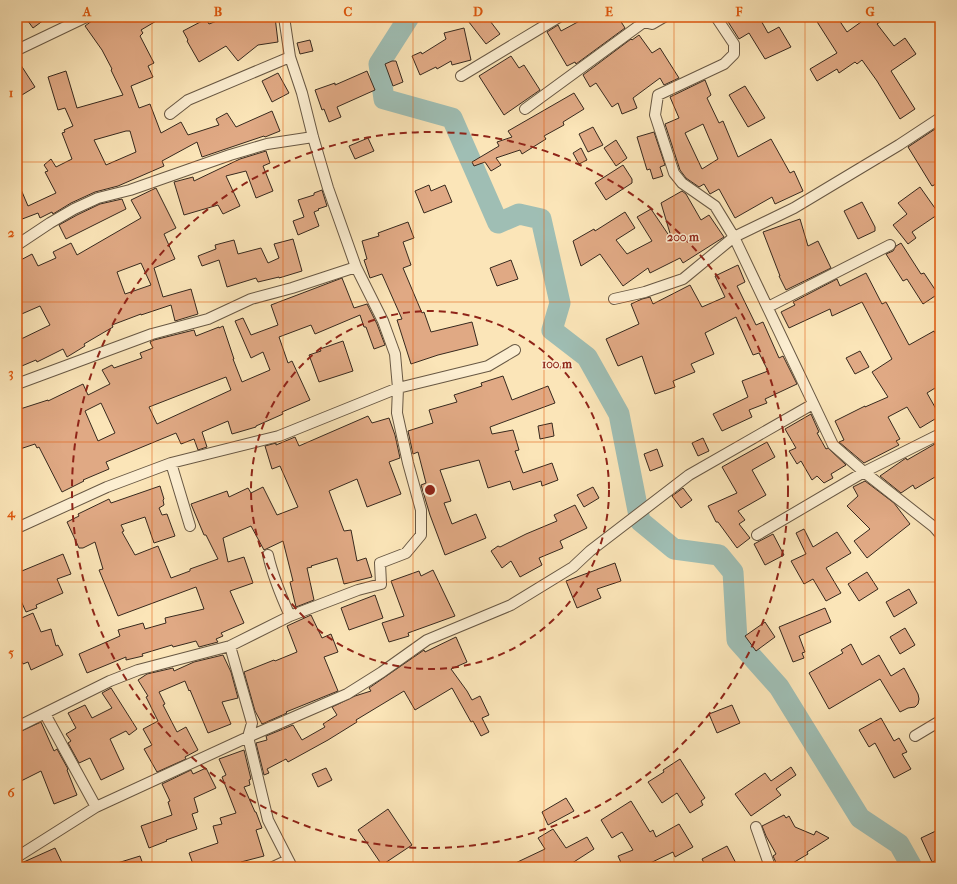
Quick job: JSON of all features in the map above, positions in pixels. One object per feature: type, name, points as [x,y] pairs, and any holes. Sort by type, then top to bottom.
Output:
[{"type":"street","points":[[17,50],[86,17]]},
{"type":"street","points":[[17,727],[110,681],[138,670],[230,646],[290,616],[358,590],[381,584],[380,563],[406,553],[421,535],[421,510],[408,463],[397,413],[398,388],[396,354],[383,322],[356,267],[328,188],[302,93],[290,57],[284,17]]},
{"type":"street","points":[[461,76],[559,17]]},
{"type":"street","points":[[525,109],[641,20],[652,24],[664,17]]},
{"type":"street","points":[[716,17],[734,44],[734,54],[724,64],[658,95],[655,115],[674,173],[682,183],[716,206],[734,237],[833,446],[934,527],[940,534]]},
{"type":"street","points":[[170,114],[188,100],[290,57]]},
{"type":"street","points":[[614,299],[645,292],[683,279],[734,237],[794,208],[899,145],[940,118]]},
{"type":"street","points":[[17,245],[74,208],[98,198],[137,188],[267,144],[313,137]]},
{"type":"street","points":[[768,307],[890,245]]},
{"type":"street","points":[[17,384],[152,334],[208,319],[250,299],[292,288],[356,267]]},
{"type":"street","points":[[17,528],[107,487],[171,463],[279,436],[398,388],[488,366],[515,350]]},
{"type":"street","points":[[17,857],[96,807],[346,694],[382,672],[426,640],[511,604],[573,567],[590,551],[689,475],[813,404]]},
{"type":"street","points":[[756,535],[864,472],[940,434]]},
{"type":"street","points":[[171,463],[190,526]]},
{"type":"street","points":[[268,556],[277,588],[290,616]]},
{"type":"street","points":[[230,646],[252,723],[248,737],[268,820],[290,864],[273,867]]},
{"type":"street","points":[[45,714],[96,807]]},
{"type":"street","points":[[915,736],[940,721]]},
{"type":"street","points":[[756,827],[770,867]]},
{"type":"building","points":[[25,17],[48,17],[33,28]]},
{"type":"building","points":[[97,17],[163,17],[141,30],[143,33],[140,36],[154,63],[148,66],[153,77],[131,86],[139,108],[150,104],[161,133],[181,122],[188,135],[219,125],[216,119],[227,113],[236,127],[272,111],[280,131],[202,157],[197,142],[162,161],[164,166],[118,186],[95,192],[71,203],[53,214],[52,212],[40,218],[38,213],[17,221],[17,180],[28,206],[56,193],[45,172],[48,171],[44,165],[51,159],[56,167],[72,159],[62,133],[65,132],[64,130],[73,126],[65,108],[58,110],[48,77],[66,71],[77,108],[123,95],[102,50],[85,26]],"holes":[[[130,131],[136,152],[106,165],[94,140]]]},
{"type":"building","points":[[227,17],[275,17],[278,42],[258,45],[238,61],[226,46],[199,62],[183,31],[206,19],[209,24]]},
{"type":"building","points":[[465,17],[487,17],[500,34],[486,44]]},
{"type":"building","points":[[587,17],[618,17],[625,28],[576,64],[575,62],[567,66],[547,32],[558,25],[561,31]]},
{"type":"building","points":[[725,17],[759,17],[768,33],[779,27],[791,47],[765,59],[749,33],[739,39]]},
{"type":"building","points":[[814,17],[837,17],[847,32],[868,17],[887,17],[877,24],[894,46],[905,38],[916,54],[891,71],[915,109],[900,119],[877,81],[862,60],[857,64],[855,62],[839,73],[837,69],[817,81],[810,69],[837,53]]},
{"type":"building","points":[[464,28],[471,60],[452,65],[451,61],[437,69],[436,67],[420,75],[412,56],[421,52],[422,54],[446,39],[444,33]]},
{"type":"building","points":[[639,35],[652,53],[660,48],[679,78],[664,85],[660,78],[633,98],[637,108],[622,114],[618,103],[612,107],[596,83],[590,87],[583,75],[631,39],[632,40]]},
{"type":"building","points":[[310,40],[313,51],[300,54],[297,43]]},
{"type":"building","points":[[511,56],[519,68],[524,65],[540,90],[504,115],[479,76]]},
{"type":"building","points":[[17,59],[35,87],[17,98]]},
{"type":"building","points":[[396,61],[403,82],[393,86],[385,64]]},
{"type":"building","points":[[367,71],[375,90],[337,107],[341,117],[329,122],[324,109],[322,110],[315,90],[335,83],[335,85]]},
{"type":"building","points":[[278,73],[289,93],[272,102],[262,81]]},
{"type":"building","points":[[705,80],[711,95],[707,98],[719,123],[723,121],[738,157],[771,139],[790,173],[794,171],[803,191],[775,204],[772,197],[735,218],[719,189],[710,194],[704,184],[699,187],[686,178],[680,170],[665,124],[679,118],[670,97]],"holes":[[[703,124],[718,159],[702,169],[685,133]]]},
{"type":"building","points":[[745,86],[765,118],[748,127],[729,95]]},
{"type":"building","points":[[574,93],[584,109],[563,122],[564,125],[544,136],[546,139],[522,154],[520,150],[496,158],[501,165],[491,171],[485,162],[474,166],[472,162],[499,146],[497,142],[512,137],[508,131]]},
{"type":"building","points":[[593,127],[603,145],[588,152],[579,134]]},
{"type":"building","points":[[935,129],[940,138],[940,182],[932,186],[908,147]]},
{"type":"building","points":[[654,132],[665,165],[660,167],[663,176],[653,179],[650,169],[647,170],[637,137]]},
{"type":"building","points":[[368,138],[374,151],[355,159],[349,146]]},
{"type":"building","points":[[616,140],[627,158],[616,166],[604,148]]},
{"type":"building","points":[[581,148],[587,160],[579,164],[573,153]]},
{"type":"building","points":[[266,151],[270,163],[263,166],[273,191],[256,198],[246,171],[226,176],[240,206],[223,214],[218,205],[184,215],[174,182],[193,177],[194,181],[240,159]]},
{"type":"building","points":[[623,165],[632,179],[632,183],[606,200],[595,183]]},
{"type":"building","points":[[429,185],[431,191],[445,185],[452,202],[424,213],[415,191]]},
{"type":"building","points":[[920,187],[937,211],[935,213],[937,215],[912,232],[916,238],[908,244],[893,225],[907,214],[898,203]]},
{"type":"building","points":[[156,188],[176,228],[164,234],[175,259],[154,268],[163,297],[191,289],[198,314],[175,321],[171,305],[112,325],[113,327],[84,344],[85,346],[67,357],[63,349],[37,362],[36,360],[17,368],[17,341],[50,325],[40,306],[17,316],[17,262],[32,254],[38,266],[56,258],[53,252],[71,243],[77,255],[141,218],[131,200]],"holes":[[[141,263],[151,285],[125,294],[117,272]]]},
{"type":"building","points":[[322,190],[327,206],[314,212],[319,226],[298,235],[293,221],[304,217],[298,200],[314,195],[314,193]]},
{"type":"building","points":[[682,191],[686,194],[701,220],[709,215],[724,237],[683,263],[680,258],[650,273],[648,268],[623,286],[600,254],[581,266],[573,241],[594,229],[595,231],[625,212],[635,228],[616,240],[627,254],[652,241],[637,217],[651,209],[672,240],[661,203]]},
{"type":"building","points":[[122,199],[126,209],[66,239],[59,225],[100,204]]},
{"type":"building","points":[[862,202],[875,227],[875,231],[858,239],[844,211]]},
{"type":"building","points":[[800,219],[808,246],[818,241],[831,268],[786,290],[779,276],[763,232]]},
{"type":"building","points":[[408,222],[414,238],[403,242],[411,265],[403,268],[422,313],[424,312],[431,332],[472,322],[478,345],[438,355],[411,364],[397,320],[402,319],[382,274],[370,278],[364,260],[367,259],[362,241],[379,236],[378,233]]},
{"type":"building","points":[[293,239],[302,271],[279,278],[258,282],[256,278],[227,287],[219,260],[202,266],[198,256],[216,249],[215,245],[234,240],[238,254],[261,248],[268,263],[279,258],[274,244]]},
{"type":"building","points":[[901,243],[921,274],[924,273],[938,294],[923,304],[907,279],[903,281],[886,254],[893,251],[896,246]]},
{"type":"building","points":[[511,260],[518,279],[497,286],[490,268]]},
{"type":"building","points":[[738,265],[745,282],[737,286],[756,325],[763,322],[779,358],[783,356],[797,384],[765,399],[767,403],[749,410],[752,417],[722,431],[713,414],[748,397],[742,381],[768,371],[759,353],[753,355],[736,317],[705,333],[714,354],[691,364],[695,372],[673,381],[675,387],[655,394],[642,356],[618,366],[606,339],[639,324],[631,304],[642,299],[650,297],[653,304],[690,285],[702,307],[725,297],[715,276]]},
{"type":"building","points":[[866,273],[882,304],[886,302],[909,345],[934,331],[940,343],[940,385],[927,393],[940,416],[920,428],[907,407],[888,417],[900,439],[896,441],[899,445],[864,463],[839,442],[844,440],[835,421],[865,406],[888,397],[872,372],[892,359],[862,302],[832,316],[830,309],[789,328],[781,312],[795,305],[793,302],[837,279],[840,286]]},
{"type":"building","points":[[342,278],[354,308],[367,304],[385,345],[374,349],[360,315],[315,334],[311,325],[279,337],[288,363],[292,361],[310,400],[282,412],[283,414],[256,427],[232,434],[228,421],[202,432],[207,447],[198,450],[194,439],[181,444],[176,433],[106,462],[109,469],[83,480],[84,481],[62,492],[39,447],[37,448],[35,444],[17,450],[17,410],[48,401],[83,384],[88,395],[110,384],[102,370],[112,365],[114,368],[142,358],[140,353],[153,348],[150,342],[154,340],[194,330],[196,336],[223,326],[242,382],[270,370],[263,352],[251,358],[235,321],[243,318],[251,335],[278,325],[271,305]],"holes":[[[226,377],[231,390],[157,424],[149,407]],[[101,403],[115,433],[98,441],[85,411]]]},
{"type":"building","points":[[343,341],[353,371],[319,382],[309,355],[321,351],[320,349]]},
{"type":"building","points":[[860,351],[869,367],[855,374],[846,358]]},
{"type":"building","points":[[503,376],[512,400],[548,386],[555,403],[490,427],[492,434],[513,430],[519,450],[515,451],[523,473],[552,463],[558,480],[542,486],[541,481],[513,490],[510,481],[488,488],[479,460],[440,470],[451,501],[444,503],[452,524],[476,514],[486,538],[445,555],[430,515],[421,485],[426,483],[418,452],[413,454],[408,431],[433,423],[429,410],[457,402],[454,395],[482,386],[481,383]]},
{"type":"building","points":[[811,414],[819,432],[817,433],[826,449],[828,448],[846,465],[831,474],[833,478],[824,483],[817,476],[812,480],[801,461],[797,464],[789,451],[796,448],[785,429]]},
{"type":"building","points":[[368,416],[372,423],[389,418],[395,435],[400,458],[389,462],[401,494],[367,507],[357,479],[329,491],[344,531],[351,530],[357,561],[366,558],[372,577],[344,584],[337,558],[311,566],[312,567],[307,568],[314,600],[296,607],[290,582],[293,581],[283,541],[264,550],[251,526],[223,538],[228,562],[244,557],[253,583],[230,591],[244,623],[221,633],[223,636],[216,639],[218,642],[199,647],[196,641],[173,647],[172,645],[142,654],[143,656],[126,660],[126,657],[87,673],[79,654],[120,636],[118,630],[143,623],[145,629],[166,623],[165,618],[204,609],[196,587],[118,616],[99,570],[103,569],[95,542],[83,548],[79,548],[67,522],[79,516],[78,514],[109,499],[111,503],[160,486],[164,499],[164,505],[159,508],[162,515],[167,514],[175,536],[154,543],[145,517],[121,525],[124,531],[122,532],[135,555],[158,546],[171,578],[190,571],[190,569],[218,559],[206,535],[204,535],[191,504],[227,491],[229,497],[248,488],[251,493],[263,487],[277,515],[298,507],[280,466],[272,469],[265,446],[276,443],[276,445],[295,437],[299,446]]},
{"type":"building","points":[[552,423],[554,436],[540,439],[538,426]]},
{"type":"building","points":[[703,438],[709,451],[698,456],[692,443]]},
{"type":"building","points":[[940,441],[940,474],[915,489],[913,485],[901,493],[880,476],[906,458],[907,460]]},
{"type":"building","points":[[767,442],[775,457],[752,470],[766,495],[738,511],[745,520],[739,524],[750,538],[737,548],[718,522],[716,522],[708,506],[737,493],[722,467]]},
{"type":"building","points":[[657,449],[663,466],[650,471],[644,454]]},
{"type":"building","points":[[865,481],[894,503],[910,524],[867,558],[854,541],[870,529],[847,506],[858,496],[853,487]]},
{"type":"building","points":[[593,487],[599,498],[584,507],[577,495]]},
{"type":"building","points":[[683,488],[692,500],[681,508],[672,496]]},
{"type":"building","points":[[575,505],[587,528],[560,541],[563,548],[539,558],[542,565],[520,577],[511,561],[502,568],[491,551],[498,546],[500,547],[557,521],[554,515]]},
{"type":"building","points":[[804,529],[813,547],[837,532],[851,553],[826,568],[841,593],[826,601],[813,579],[804,584],[791,561],[806,554],[796,533]]},
{"type":"building","points":[[773,534],[784,555],[765,565],[754,544]]},
{"type":"building","points":[[63,554],[71,574],[57,579],[63,593],[36,605],[37,608],[26,612],[17,592],[17,573]]},
{"type":"building","points":[[615,563],[621,581],[597,589],[601,598],[577,608],[566,581]]},
{"type":"building","points":[[433,570],[455,616],[408,633],[409,636],[389,642],[382,623],[404,616],[391,581],[419,571],[421,576]]},
{"type":"building","points":[[867,572],[878,589],[859,601],[848,584]]},
{"type":"building","points":[[909,589],[917,603],[894,617],[886,602]]},
{"type":"building","points":[[375,595],[383,618],[349,630],[341,608]]},
{"type":"building","points":[[825,608],[831,622],[799,636],[805,652],[802,653],[804,658],[793,662],[779,627]]},
{"type":"building","points":[[33,613],[41,632],[51,629],[56,646],[58,645],[63,655],[31,670],[28,662],[23,664],[17,652],[17,620]]},
{"type":"building","points":[[311,615],[322,638],[331,634],[338,652],[324,657],[338,691],[286,712],[287,713],[262,724],[255,711],[244,672],[297,652],[287,626]]},
{"type":"building","points":[[765,622],[775,637],[756,651],[745,636]]},
{"type":"building","points":[[905,628],[915,645],[900,654],[890,637]]},
{"type":"building","points":[[456,637],[467,662],[451,669],[472,700],[480,696],[489,715],[482,718],[489,732],[481,736],[473,721],[471,722],[452,688],[415,710],[404,691],[356,720],[357,722],[328,740],[288,762],[286,759],[267,769],[269,773],[264,775],[256,743],[267,740],[266,736],[293,725],[302,740],[325,727],[323,724],[337,715],[332,707],[355,696],[371,691],[369,688],[424,650],[425,652]]},
{"type":"building","points":[[851,644],[862,665],[879,655],[891,676],[904,668],[918,694],[918,704],[915,707],[908,708],[900,712],[880,679],[829,709],[809,673],[843,653],[841,650]]},
{"type":"building","points":[[223,655],[231,672],[238,698],[222,702],[231,724],[208,733],[185,681],[159,692],[165,704],[163,705],[177,732],[186,727],[198,750],[185,757],[186,759],[157,772],[144,749],[152,745],[143,729],[158,721],[146,697],[148,696],[138,680],[147,674],[173,668],[174,671],[194,662]]},
{"type":"building","points":[[111,688],[137,729],[129,735],[126,731],[110,739],[124,769],[101,780],[90,758],[79,763],[68,743],[71,741],[66,734],[76,728],[68,713],[85,705],[92,718],[112,708],[102,693]]},
{"type":"building","points":[[732,705],[740,723],[717,733],[709,714]]},
{"type":"building","points":[[881,718],[894,741],[899,738],[907,752],[902,754],[911,769],[894,778],[875,743],[869,747],[859,730]]},
{"type":"building","points":[[41,722],[54,751],[57,749],[68,769],[67,770],[77,795],[54,804],[41,771],[21,781],[17,772],[17,733]]},
{"type":"building","points":[[244,750],[251,779],[249,780],[250,785],[244,787],[262,828],[256,830],[264,856],[241,862],[242,867],[194,867],[189,853],[218,843],[213,826],[222,824],[220,818],[236,813],[222,777],[226,775],[219,759]]},
{"type":"building","points":[[680,759],[705,798],[701,801],[703,805],[690,813],[677,793],[662,803],[648,782],[664,772],[663,770]]},
{"type":"building","points":[[791,767],[796,775],[776,789],[781,795],[751,816],[735,794],[765,773],[771,781]]},
{"type":"building","points":[[206,768],[216,788],[194,798],[198,812],[192,814],[197,829],[149,848],[141,826],[172,815],[168,802],[170,801],[162,784],[191,770],[193,774]]},
{"type":"building","points":[[326,768],[332,780],[318,787],[312,774]]},
{"type":"building","points":[[566,798],[574,811],[548,825],[542,812]]},
{"type":"building","points":[[631,801],[650,832],[653,830],[656,837],[679,824],[693,847],[675,857],[673,852],[642,867],[623,867],[618,856],[633,850],[622,832],[612,838],[601,820]]},
{"type":"building","points":[[388,809],[412,845],[382,865],[358,830]]},
{"type":"building","points":[[784,815],[786,818],[789,816],[795,827],[814,835],[816,831],[829,838],[807,852],[808,854],[786,867],[778,867],[773,856],[776,854],[762,826]]},
{"type":"building","points":[[553,829],[566,848],[587,837],[594,849],[566,867],[507,867],[545,849],[538,838]]},
{"type":"building","points":[[940,829],[940,859],[932,862],[921,838]]},
{"type":"building","points":[[727,846],[738,867],[706,867],[702,859]]},
{"type":"building","points":[[55,848],[64,867],[17,867],[17,865]]},
{"type":"building","points":[[140,856],[144,867],[111,867],[111,865]]},
{"type":"waterway","points":[[409,17],[379,64],[384,99],[452,118],[498,223],[519,214],[541,219],[560,303],[552,330],[587,357],[619,414],[640,521],[674,549],[719,555],[733,572],[737,640],[779,687],[860,818],[899,844],[912,867]]}]
